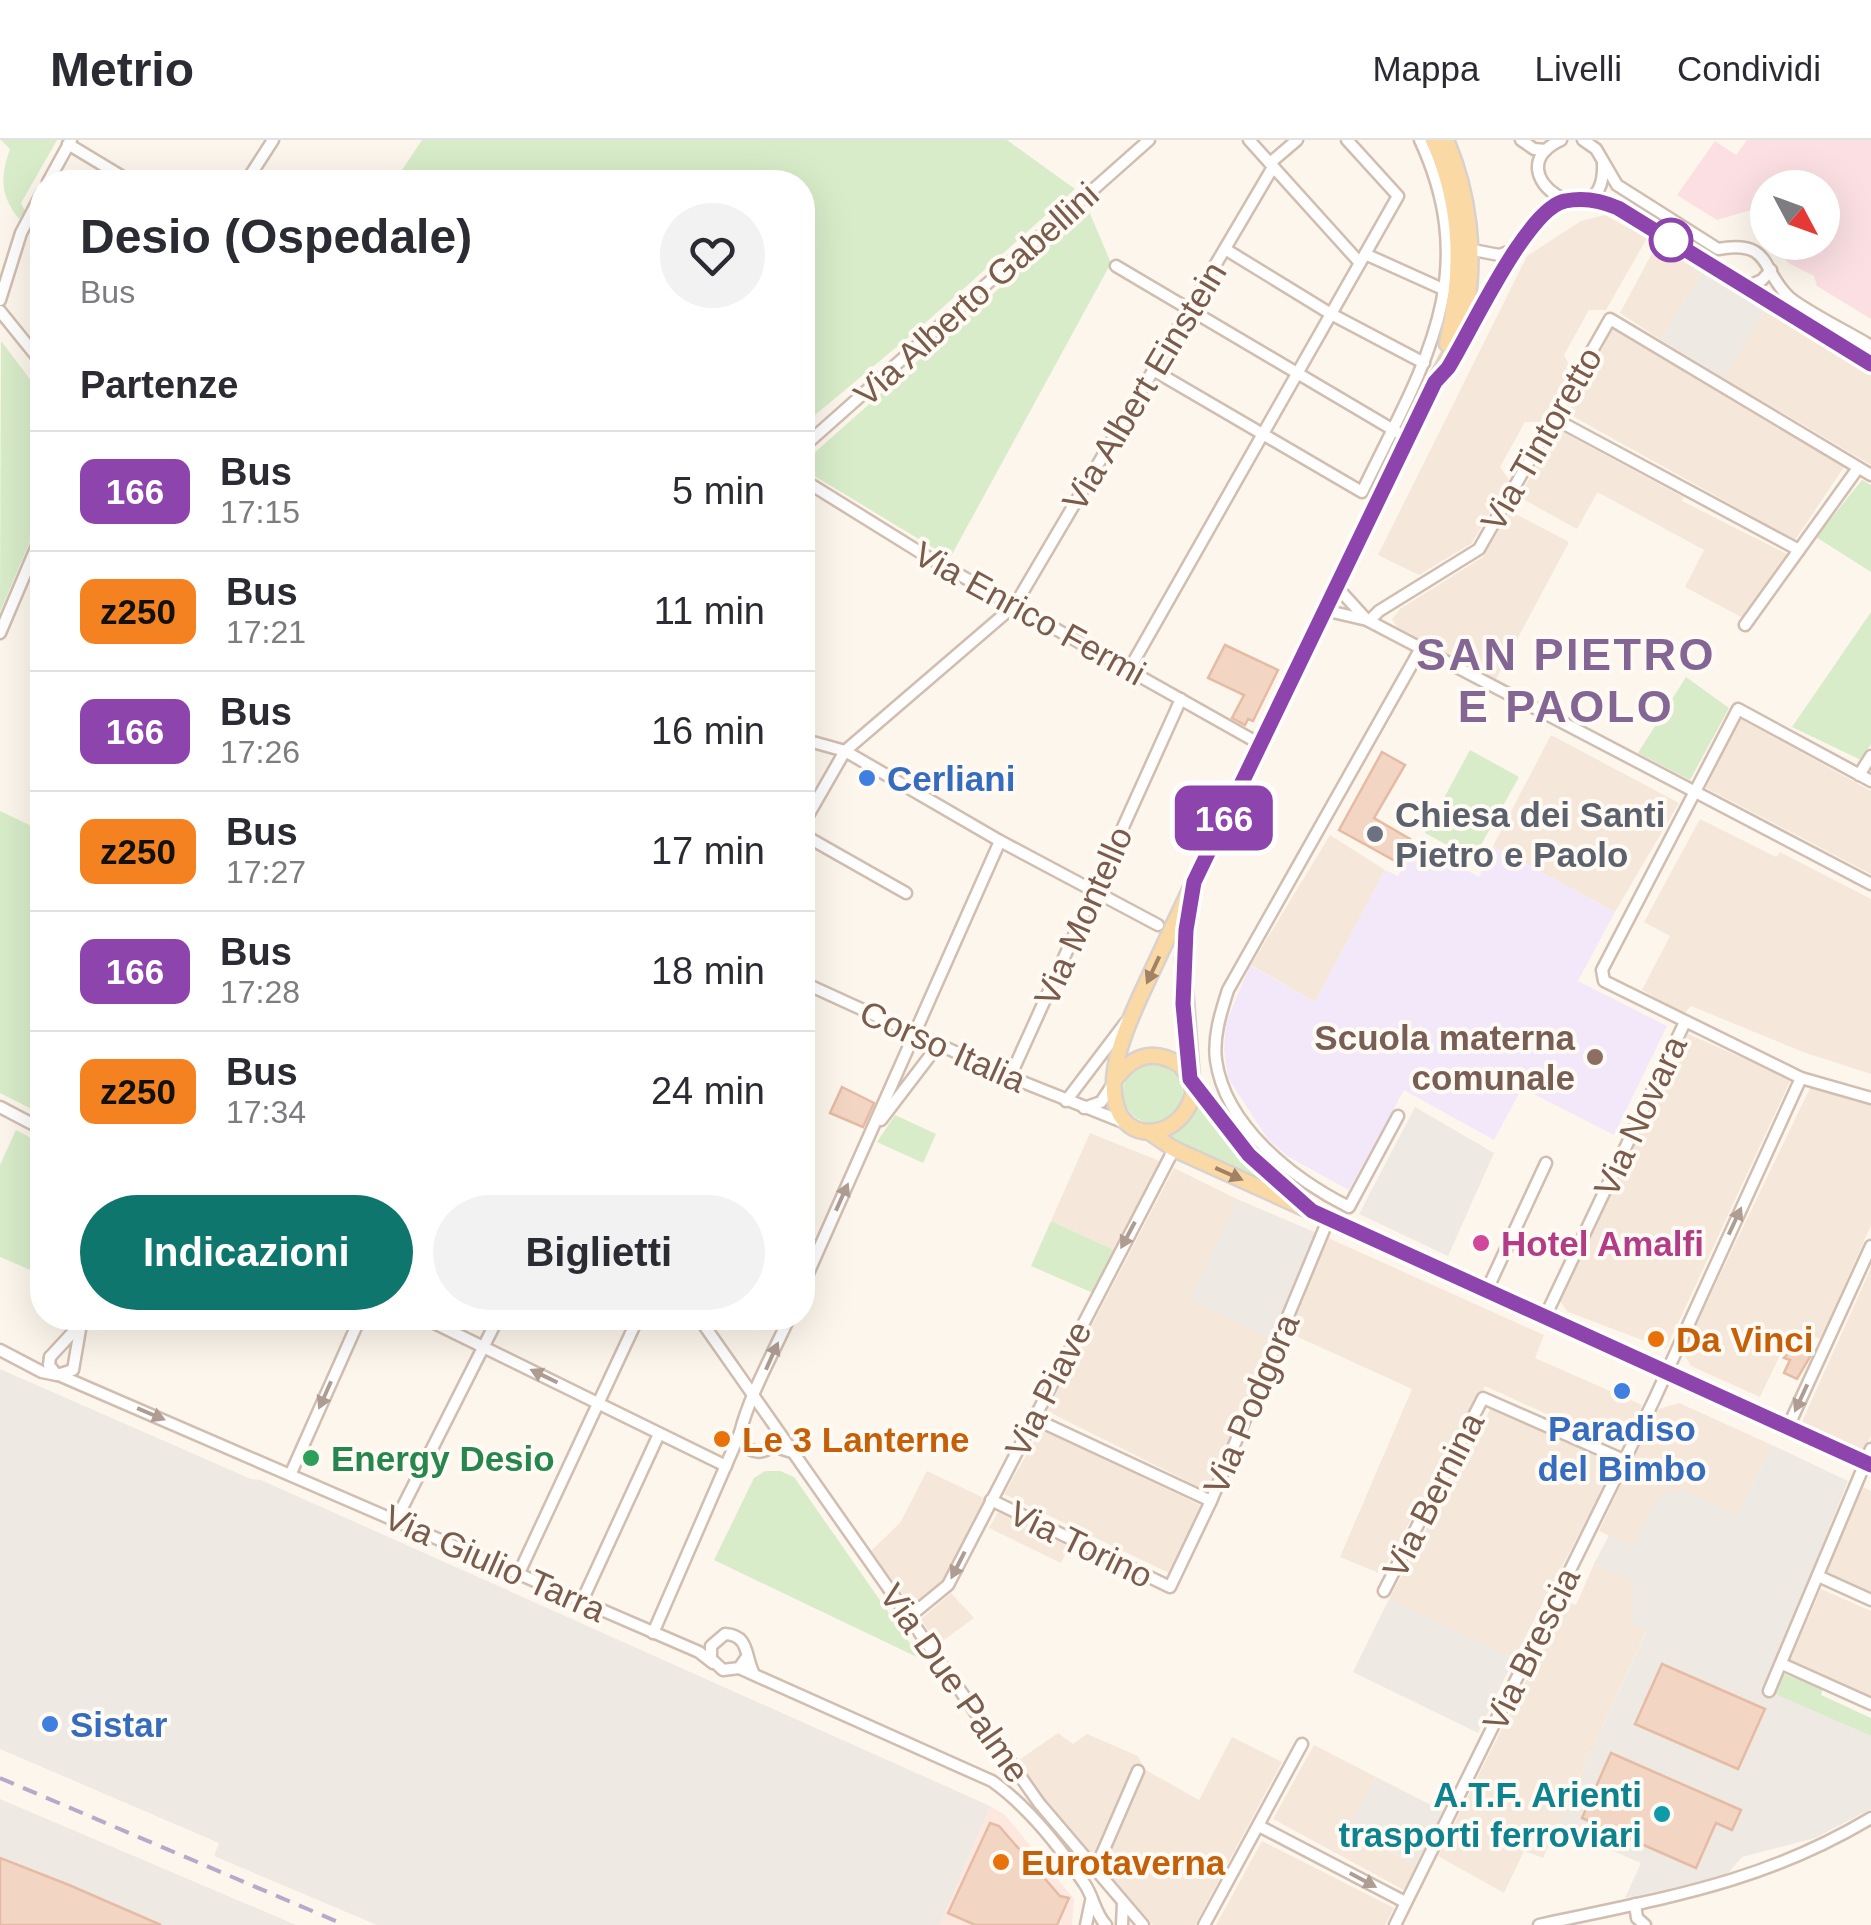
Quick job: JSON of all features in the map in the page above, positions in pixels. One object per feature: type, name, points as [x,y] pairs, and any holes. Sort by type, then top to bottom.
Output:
[{"type":"main road","points":[[1433,140],[1441,158],[1458,233],[1456,303],[1435,382]]},
{"type":"main road","points":[[1444,140],[1465,199],[1471,252],[1466,312],[1454,352],[1407,438],[1133,1013],[1117,1058],[1115,1100],[1121,1115],[1133,1126],[1174,1149],[1666,1374],[1869,1459]]},
{"type":"main road","points":[[1148,1132],[1165,1130],[1189,1110],[1183,960],[1194,882]]},
{"type":"main road","points":[[1116,1078],[1135,1059],[1150,1054],[1166,1056],[1180,1065],[1249,1155],[1312,1211]]},
{"type":"street","points":[[254,170],[274,140]]},
{"type":"street","name":"Via Alberto Gabellini","points":[[815,436],[1149,140]]},
{"type":"street","points":[[1249,140],[1362,259],[1445,290]]},
{"type":"street","name":"Via Albert Einstein","points":[[815,806],[845,751],[1015,604],[1271,165],[1296,140]]},
{"type":"street","points":[[1130,668],[1398,196],[1347,140]]},
{"type":"street","points":[[1153,370],[1362,492],[1424,363],[1445,290],[1450,249],[1444,206],[1420,140]]},
{"type":"street","points":[[1441,158],[1444,140]]},
{"type":"street","points":[[1521,140],[1546,150]]},
{"type":"street","points":[[1561,140],[1546,150],[1540,170],[1546,189],[1562,200]]},
{"type":"street","points":[[1583,140],[1597,144],[1603,163],[1618,185],[1718,249],[1740,246],[1751,251],[1770,264],[1788,297],[1871,346]]},
{"type":"street","points":[[55,170],[70,142],[113,170]]},
{"type":"street","points":[[1586,198],[1601,184],[1603,163]]},
{"type":"street","points":[[1435,382],[1462,345],[1514,249],[1532,226],[1562,200],[1586,198],[1618,208],[1871,364]]},
{"type":"street","points":[[0,300],[30,216]]},
{"type":"street","points":[[1458,233],[1471,252],[1498,255],[1514,249]]},
{"type":"street","points":[[1224,249],[1331,314],[1424,363]]},
{"type":"street","points":[[1116,266],[1407,438]]},
{"type":"street","points":[[1746,287],[1762,280],[1771,270]]},
{"type":"street","points":[[0,311],[30,349]]},
{"type":"street","name":"Via Tintoretto","points":[[1368,620],[1478,549],[1610,319],[1858,468]]},
{"type":"street","points":[[1553,418],[1799,550]]},
{"type":"street","points":[[1746,625],[1858,468],[1871,475]]},
{"type":"street","name":"Via Enrico Fermi","points":[[815,487],[1260,744]]},
{"type":"street","points":[[0,633],[30,561]]},
{"type":"street","points":[[1336,586],[1368,620]]},
{"type":"street","points":[[1324,610],[1368,620],[1871,884]]},
{"type":"street","points":[[1398,1116],[1349,1207],[1315,1190],[1268,1150],[1221,1083],[1216,1056],[1218,1025],[1228,990],[1422,648]]},
{"type":"street","name":"Via Montello","points":[[1010,1077],[1181,700]]},
{"type":"street","points":[[1871,781],[1738,709],[1602,970],[1604,981],[1801,1078],[1871,1098]]},
{"type":"street","points":[[815,743],[845,751],[1000,841],[1158,924]]},
{"type":"street","points":[[1859,774],[1871,756]]},
{"type":"street","points":[[815,838],[906,893]]},
{"type":"street","points":[[815,1257],[1000,841]]},
{"type":"street","name":"Corso Italia","points":[[815,988],[1010,1077],[1133,1126]]},
{"type":"street","points":[[1066,1101],[1133,1013]]},
{"type":"street","name":"Via Novara","points":[[1544,1319],[1684,1022]]},
{"type":"street","points":[[866,1142],[939,1044]]},
{"type":"street","points":[[1084,1109],[1102,1102],[1116,1078]]},
{"type":"street","name":"Via Brescia","points":[[1395,1925],[1666,1374],[1801,1078]]},
{"type":"street","points":[[0,1106],[30,1122]]},
{"type":"street","name":"Via Piave","points":[[909,1617],[948,1585],[1174,1149]]},
{"type":"street","points":[[1486,1292],[1546,1162]]},
{"type":"street","name":"Via Podgora","points":[[1170,1587],[1212,1501],[1328,1220]]},
{"type":"street","points":[[1788,1427],[1871,1246]]},
{"type":"street","points":[[20,1359],[50,1357],[74,1330]]},
{"type":"street","points":[[50,1357],[49,1366],[59,1375],[73,1370],[78,1330]]},
{"type":"street","points":[[291,1473],[355,1330]]},
{"type":"street","points":[[449,1330],[659,1434],[728,1462],[773,1446]]},
{"type":"street","points":[[396,1520],[492,1330]]},
{"type":"street","points":[[519,1573],[633,1330]]},
{"type":"street","name":"Via Due Palme","points":[[708,1330],[1039,1804],[1143,1925]]},
{"type":"street","points":[[653,1633],[748,1418],[752,1392],[783,1330]]},
{"type":"street","name":"Via Giulio Tarra","points":[[0,1350],[707,1655]]},
{"type":"street","points":[[60,1350],[73,1354]]},
{"type":"street","name":"Via Bernina","points":[[1384,1591],[1484,1398],[1624,1460]]},
{"type":"street","points":[[748,1418],[762,1414],[775,1423],[773,1446]]},
{"type":"street","points":[[1033,1418],[1212,1501]]},
{"type":"street","points":[[740,1433],[743,1443],[752,1451]]},
{"type":"street","points":[[582,1601],[659,1434]]},
{"type":"street","points":[[773,1446],[797,1456]]},
{"type":"street","points":[[1770,1691],[1869,1459]]},
{"type":"street","name":"Via Torino","points":[[991,1500],[1170,1587]]},
{"type":"street","points":[[1818,1576],[1871,1600]]},
{"type":"street","points":[[731,1634],[746,1645],[743,1662],[723,1670],[707,1655],[714,1640],[731,1634]]},
{"type":"street","points":[[743,1662],[753,1673],[992,1781],[1014,1798],[1073,1868],[1106,1925]]},
{"type":"street","points":[[1782,1664],[1871,1704]]},
{"type":"street","points":[[1204,1925],[1302,1744]]},
{"type":"street","points":[[1095,1870],[1138,1771]]},
{"type":"street","points":[[1539,1925],[1770,1870],[1871,1818]]},
{"type":"street","points":[[1259,1826],[1405,1902]]},
{"type":"street","points":[[1086,1925],[1092,1900]]},
{"type":"street","points":[[1122,1925],[1123,1902]]},
{"type":"street","points":[[1635,1904],[1637,1918],[1645,1925]]},
{"type":"shaded area","points":[[1747,140],[1871,140],[1871,319],[1817,286],[1814,276],[1786,260],[1840,260],[1840,170],[1750,170],[1750,210],[1717,220],[1677,195],[1715,141],[1736,155]]},
{"type":"shaded area","points":[[1605,215],[1647,238],[1606,310],[1589,310],[1564,355],[1572,370],[1542,422],[1525,422],[1500,467],[1509,480],[1472,543],[1419,575],[1378,555],[1527,256],[1581,221]]},
{"type":"shaded area","points":[[1657,244],[1702,271],[1661,340],[1620,313]]},
{"type":"shaded area","points":[[1702,271],[1766,309],[1724,378],[1661,340]]},
{"type":"shaded area","points":[[1766,309],[1871,375],[1871,465],[1724,378]]},
{"type":"shaded area","points":[[1613,329],[1844,467],[1795,540],[1567,413]]},
{"type":"shaded area","points":[[1557,429],[1683,497],[1682,501],[1789,555],[1743,618],[1685,587],[1704,550],[1601,494],[1597,493],[1577,529],[1519,497]]},
{"type":"shaded area","points":[[1510,511],[1569,542],[1496,679],[1397,627],[1392,619],[1400,609],[1483,557]]},
{"type":"shaded area","points":[[1739,718],[1871,791],[1871,874],[1706,788]]},
{"type":"shaded area","points":[[1551,735],[1679,803],[1615,912],[1493,846]]},
{"type":"shaded area","points":[[1700,819],[1776,857],[1780,852],[1871,899],[1871,1074],[1803,1052],[1691,1006],[1684,1014],[1642,990],[1670,936],[1644,922]]},
{"type":"shaded area","points":[[1330,835],[1385,870],[1315,1002],[1251,965]]},
{"type":"shaded area","points":[[1417,843],[1479,877],[1493,846],[1615,912],[1578,981],[1667,1026],[1614,1135],[1522,1088],[1494,1140],[1404,1090],[1349,1190],[1287,1156],[1267,1138],[1228,1078],[1226,1023],[1250,965],[1315,1002],[1385,870],[1398,876]]},
{"type":"shaded area","points":[[1688,1034],[1791,1079],[1666,1349],[1568,1312],[1559,1300]]},
{"type":"shaded area","points":[[1810,1088],[1871,1103],[1871,1225],[1821,1339],[1792,1330],[1760,1397],[1691,1366],[1683,1352]]},
{"type":"shaded area","points":[[1415,1107],[1494,1153],[1448,1256],[1359,1214]]},
{"type":"shaded area","points":[[1090,1133],[1162,1162],[1116,1251],[1051,1221]]},
{"type":"shaded area","points":[[1174,1168],[1237,1199],[1191,1300],[1271,1339],[1207,1491],[1047,1411]]},
{"type":"shaded area","points":[[1237,1199],[1317,1233],[1271,1339],[1190,1300]]},
{"type":"shaded area","points":[[1326,1237],[1544,1335],[1535,1358],[1642,1405],[1625,1445],[1612,1444],[1485,1386],[1381,1574],[1340,1557],[1412,1389],[1289,1333]]},
{"type":"shaded area","points":[[1871,1268],[1871,1436],[1864,1450],[1801,1424]]},
{"type":"shaded area","points":[[0,1369],[261,1480],[990,1806],[940,1925],[377,1925],[214,1856],[219,1843],[0,1749]]},
{"type":"shaded area","points":[[1679,1403],[1772,1445],[1737,1516],[1657,1497],[1633,1546],[1599,1531],[1656,1410]]},
{"type":"shaded area","points":[[1492,1406],[1615,1465],[1514,1659],[1389,1599]]},
{"type":"shaded area","points":[[1041,1429],[1202,1506],[1171,1574],[1004,1494]]},
{"type":"shaded area","points":[[1772,1445],[1848,1481],[1765,1689],[1871,1736],[1871,1809],[1815,1838],[1742,1857],[1725,1877],[1625,1898],[1641,1863],[1557,1827],[1647,1630],[1628,1621],[1635,1603],[1630,1579],[1594,1564],[1609,1535],[1633,1545],[1657,1497],[1682,1489],[1737,1515]]},
{"type":"shaded area","points":[[927,1471],[986,1499],[944,1579],[911,1606],[871,1551],[900,1523]]},
{"type":"shaded area","points":[[1863,1487],[1871,1491],[1871,1592],[1826,1572]]},
{"type":"shaded area","points":[[998,1512],[1069,1547],[1061,1563],[989,1528]]},
{"type":"shaded area","points":[[1594,1564],[1630,1579],[1647,1629],[1543,1858],[1524,1851],[1504,1893],[1438,1856],[1566,1601],[1576,1605]]},
{"type":"shaded area","points":[[1821,1589],[1871,1611],[1871,1696],[1790,1660]]},
{"type":"shaded area","points":[[951,1593],[974,1618],[937,1645],[921,1619]]},
{"type":"shaded area","points":[[1389,1599],[1514,1659],[1478,1733],[1353,1672]]},
{"type":"shaded area","points":[[1058,1733],[1073,1744],[1087,1734],[1138,1756],[1144,1769],[1199,1800],[1232,1737],[1282,1762],[1195,1925],[1153,1925],[1044,1801],[1019,1760]]},
{"type":"shaded area","points":[[1314,1745],[1376,1777],[1348,1829],[1416,1865],[1404,1890],[1273,1819]]},
{"type":"shaded area","points":[[1376,1777],[1443,1811],[1416,1865],[1348,1828]]},
{"type":"shaded area","points":[[0,1799],[296,1925],[0,1925]]},
{"type":"shaded area","name":"Eurotaverna","points":[[990,1806],[1005,1815],[1074,1899],[1072,1925],[940,1925]]},
{"type":"shaded area","points":[[1262,1841],[1394,1908],[1385,1925],[1216,1925]]},
{"type":"green space","points":[[1,140],[57,140],[40,170],[30,170],[30,187],[21,203],[25,211],[19,219],[5,194],[3,177],[10,149]]},
{"type":"green space","points":[[422,140],[1007,140],[1075,189],[815,415],[815,170],[402,170]]},
{"type":"green space","points":[[1088,209],[1111,263],[950,558],[815,476],[815,452]]},
{"type":"green space","points":[[1,341],[30,379],[30,541],[0,612]]},
{"type":"green space","points":[[1862,480],[1871,485],[1871,572],[1816,537]]},
{"type":"green space","points":[[1871,612],[1871,744],[1861,760],[1792,727]]},
{"type":"green space","points":[[1686,677],[1729,708],[1690,780],[1638,753]]},
{"type":"green space","points":[[1470,750],[1519,777],[1473,859],[1425,833]]},
{"type":"green space","points":[[0,811],[30,825],[30,1108],[0,1093]]},
{"type":"green space","points":[[1153,1063],[1174,1072],[1183,1093],[1174,1114],[1153,1123],[1132,1114],[1123,1093],[1132,1072]]},
{"type":"green space","points":[[1197,1098],[1222,1136],[1263,1177],[1261,1184],[1163,1136],[1186,1123]]},
{"type":"green space","points":[[895,1115],[936,1134],[923,1163],[877,1142]]},
{"type":"green space","points":[[16,1130],[30,1138],[30,1270],[0,1257],[0,1165]]},
{"type":"green space","points":[[1051,1221],[1114,1250],[1093,1293],[1031,1266]]},
{"type":"green space","points":[[765,1471],[780,1471],[794,1477],[921,1659],[714,1560],[754,1478]]},
{"type":"green space","points":[[1784,1674],[1823,1688],[1821,1695],[1871,1718],[1871,1736],[1773,1693]]},
{"type":"building","points":[[1225,645],[1278,670],[1253,721],[1248,719],[1245,725],[1232,718],[1244,695],[1208,678]]},
{"type":"building","points":[[1382,752],[1405,765],[1374,818],[1410,839],[1397,862],[1339,830]]},
{"type":"building","points":[[842,1087],[874,1103],[863,1127],[830,1113]]},
{"type":"building","points":[[1801,1338],[1810,1341],[1807,1347],[1814,1350],[1797,1379],[1784,1373],[1790,1360],[1784,1358]]},
{"type":"building","points":[[1662,1664],[1765,1709],[1738,1769],[1635,1724]]},
{"type":"building","name":"A.T.F. Arienti trasporti ferroviari","points":[[1611,1753],[1741,1810],[1732,1830],[1716,1823],[1696,1868],[1582,1818]]},
{"type":"building","name":"Eurotaverna","points":[[990,1823],[999,1826],[1060,1896],[1069,1898],[1057,1925],[975,1925],[948,1913]]},
{"type":"building","points":[[0,1858],[69,1885],[161,1925],[0,1925]]},
{"type":"railway","points":[[0,1778],[345,1925]]},
{"type":"bus line","name":"166","points":[[1871,364],[1618,208],[1586,198],[1562,200],[1532,226],[1514,249],[1448,368],[1435,382],[1194,882],[1183,960],[1183,1004],[1190,1079],[1249,1155],[1312,1211],[1348,1231],[1871,1465]]},
{"type":"place","name":"Cerliani","points":[[867,778]]},
{"type":"place","name":"Chiesa dei Santi Pietro e Paolo","points":[[1375,834]]},
{"type":"place","name":"Scuola materna comunale","points":[[1595,1057]]},
{"type":"place","name":"Hotel Amalfi","points":[[1481,1243]]},
{"type":"place","name":"Da Vinci","points":[[1656,1339]]},
{"type":"place","name":"Paradiso del Bimbo","points":[[1622,1391]]},
{"type":"place","name":"Le 3 Lanterne","points":[[722,1439]]},
{"type":"place","name":"Energy Desio","points":[[311,1458]]},
{"type":"place","name":"Sistar","points":[[50,1724]]},
{"type":"place","name":"A.T.F. Arienti trasporti ferroviari","points":[[1662,1814]]},
{"type":"place","name":"Eurotaverna","points":[[1001,1862]]},
{"type":"district","name":"SAN PIETRO E PAOLO","points":[[1566,680]]}]
